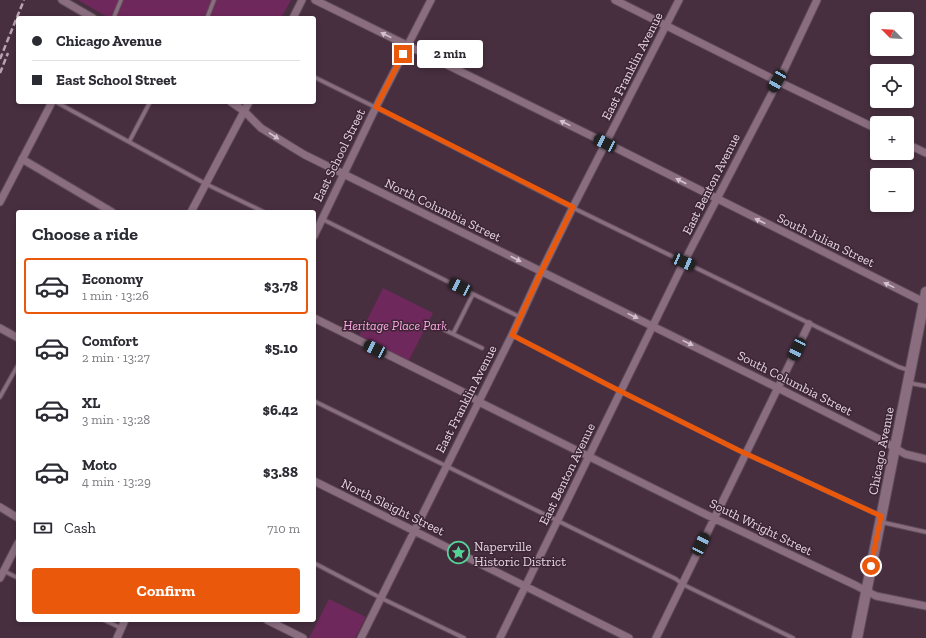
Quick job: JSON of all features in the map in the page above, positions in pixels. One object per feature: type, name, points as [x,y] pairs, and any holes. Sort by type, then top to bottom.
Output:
[{"type":"main road","name":"Chicago Avenue","points":[[857,638],[925,299]]},
{"type":"street","points":[[62,0],[90,16]]},
{"type":"street","points":[[294,16],[302,0]]},
{"type":"street","name":"South Julian Street","points":[[315,0],[716,199],[925,299]]},
{"type":"street","name":"East School Street","points":[[316,232],[376,107],[431,0]]},
{"type":"street","points":[[615,0],[870,127]]},
{"type":"street","name":"East Franklin Avenue","points":[[361,638],[512,335],[573,207],[679,0]]},
{"type":"street","name":"East Benton Avenue","points":[[500,638],[684,262],[817,0]]},
{"type":"street","points":[[0,202],[51,104]]},
{"type":"street","name":"North Columbia Street","points":[[234,104],[244,111],[261,128],[294,149],[653,326]]},
{"type":"street","points":[[192,210],[248,104]]},
{"type":"street","points":[[914,147],[926,153]]},
{"type":"street","points":[[22,159],[109,210]]},
{"type":"street","name":"South Wright Street","points":[[316,319],[467,394],[479,402],[714,518],[855,585],[866,592],[876,596],[926,606]]},
{"type":"street","points":[[656,638],[810,324]]},
{"type":"street","name":"South Columbia Street","points":[[653,326],[885,442],[905,454],[926,459]]},
{"type":"street","points":[[0,328],[16,337]]},
{"type":"street","name":"North Sleight Street","points":[[316,482],[629,638]]},
{"type":"street","points":[[0,507],[16,517]]},
{"type":"street","points":[[0,578],[16,547]]},
{"type":"street","points":[[116,638],[124,622]]},
{"type":"street","points":[[271,622],[303,638]]},
{"type":"lane","points":[[114,16],[120,0]]},
{"type":"lane","points":[[208,16],[214,0]]},
{"type":"lane","points":[[316,78],[899,368],[910,370]]},
{"type":"lane","points":[[60,104],[206,184],[260,210]]},
{"type":"lane","points":[[129,142],[149,104]]},
{"type":"lane","points":[[322,219],[520,317]]},
{"type":"lane","points":[[453,334],[473,294]]},
{"type":"lane","points":[[434,325],[482,348]]},
{"type":"lane","points":[[512,335],[621,391],[881,519],[926,532]]},
{"type":"lane","points":[[0,397],[16,369]]},
{"type":"lane","points":[[908,382],[926,386]]},
{"type":"lane","points":[[316,402],[793,638]]},
{"type":"lane","points":[[316,564],[381,598],[464,638]]},
{"type":"lane","points":[[4,571],[16,577]]},
{"type":"lane","points":[[108,622],[121,628]]},
{"type":"green space","points":[[78,0],[291,0],[282,16],[106,16]]},
{"type":"green space","name":"Heritage Place Park","points":[[383,288],[433,313],[408,362],[358,338]]},
{"type":"green space","points":[[329,599],[366,617],[355,638],[309,638]]},
{"type":"railway","points":[[17,16],[24,0]]},
{"type":"railway","points":[[0,59],[16,20]]},
{"type":"railway","points":[[0,73],[8,53]]},
{"type":"place","name":"Naperville Historic District","points":[[458,553]]},
{"type":"route","points":[[403,54],[376,107],[573,207],[512,335],[738,450],[754,456],[881,516],[871,566]]}]
